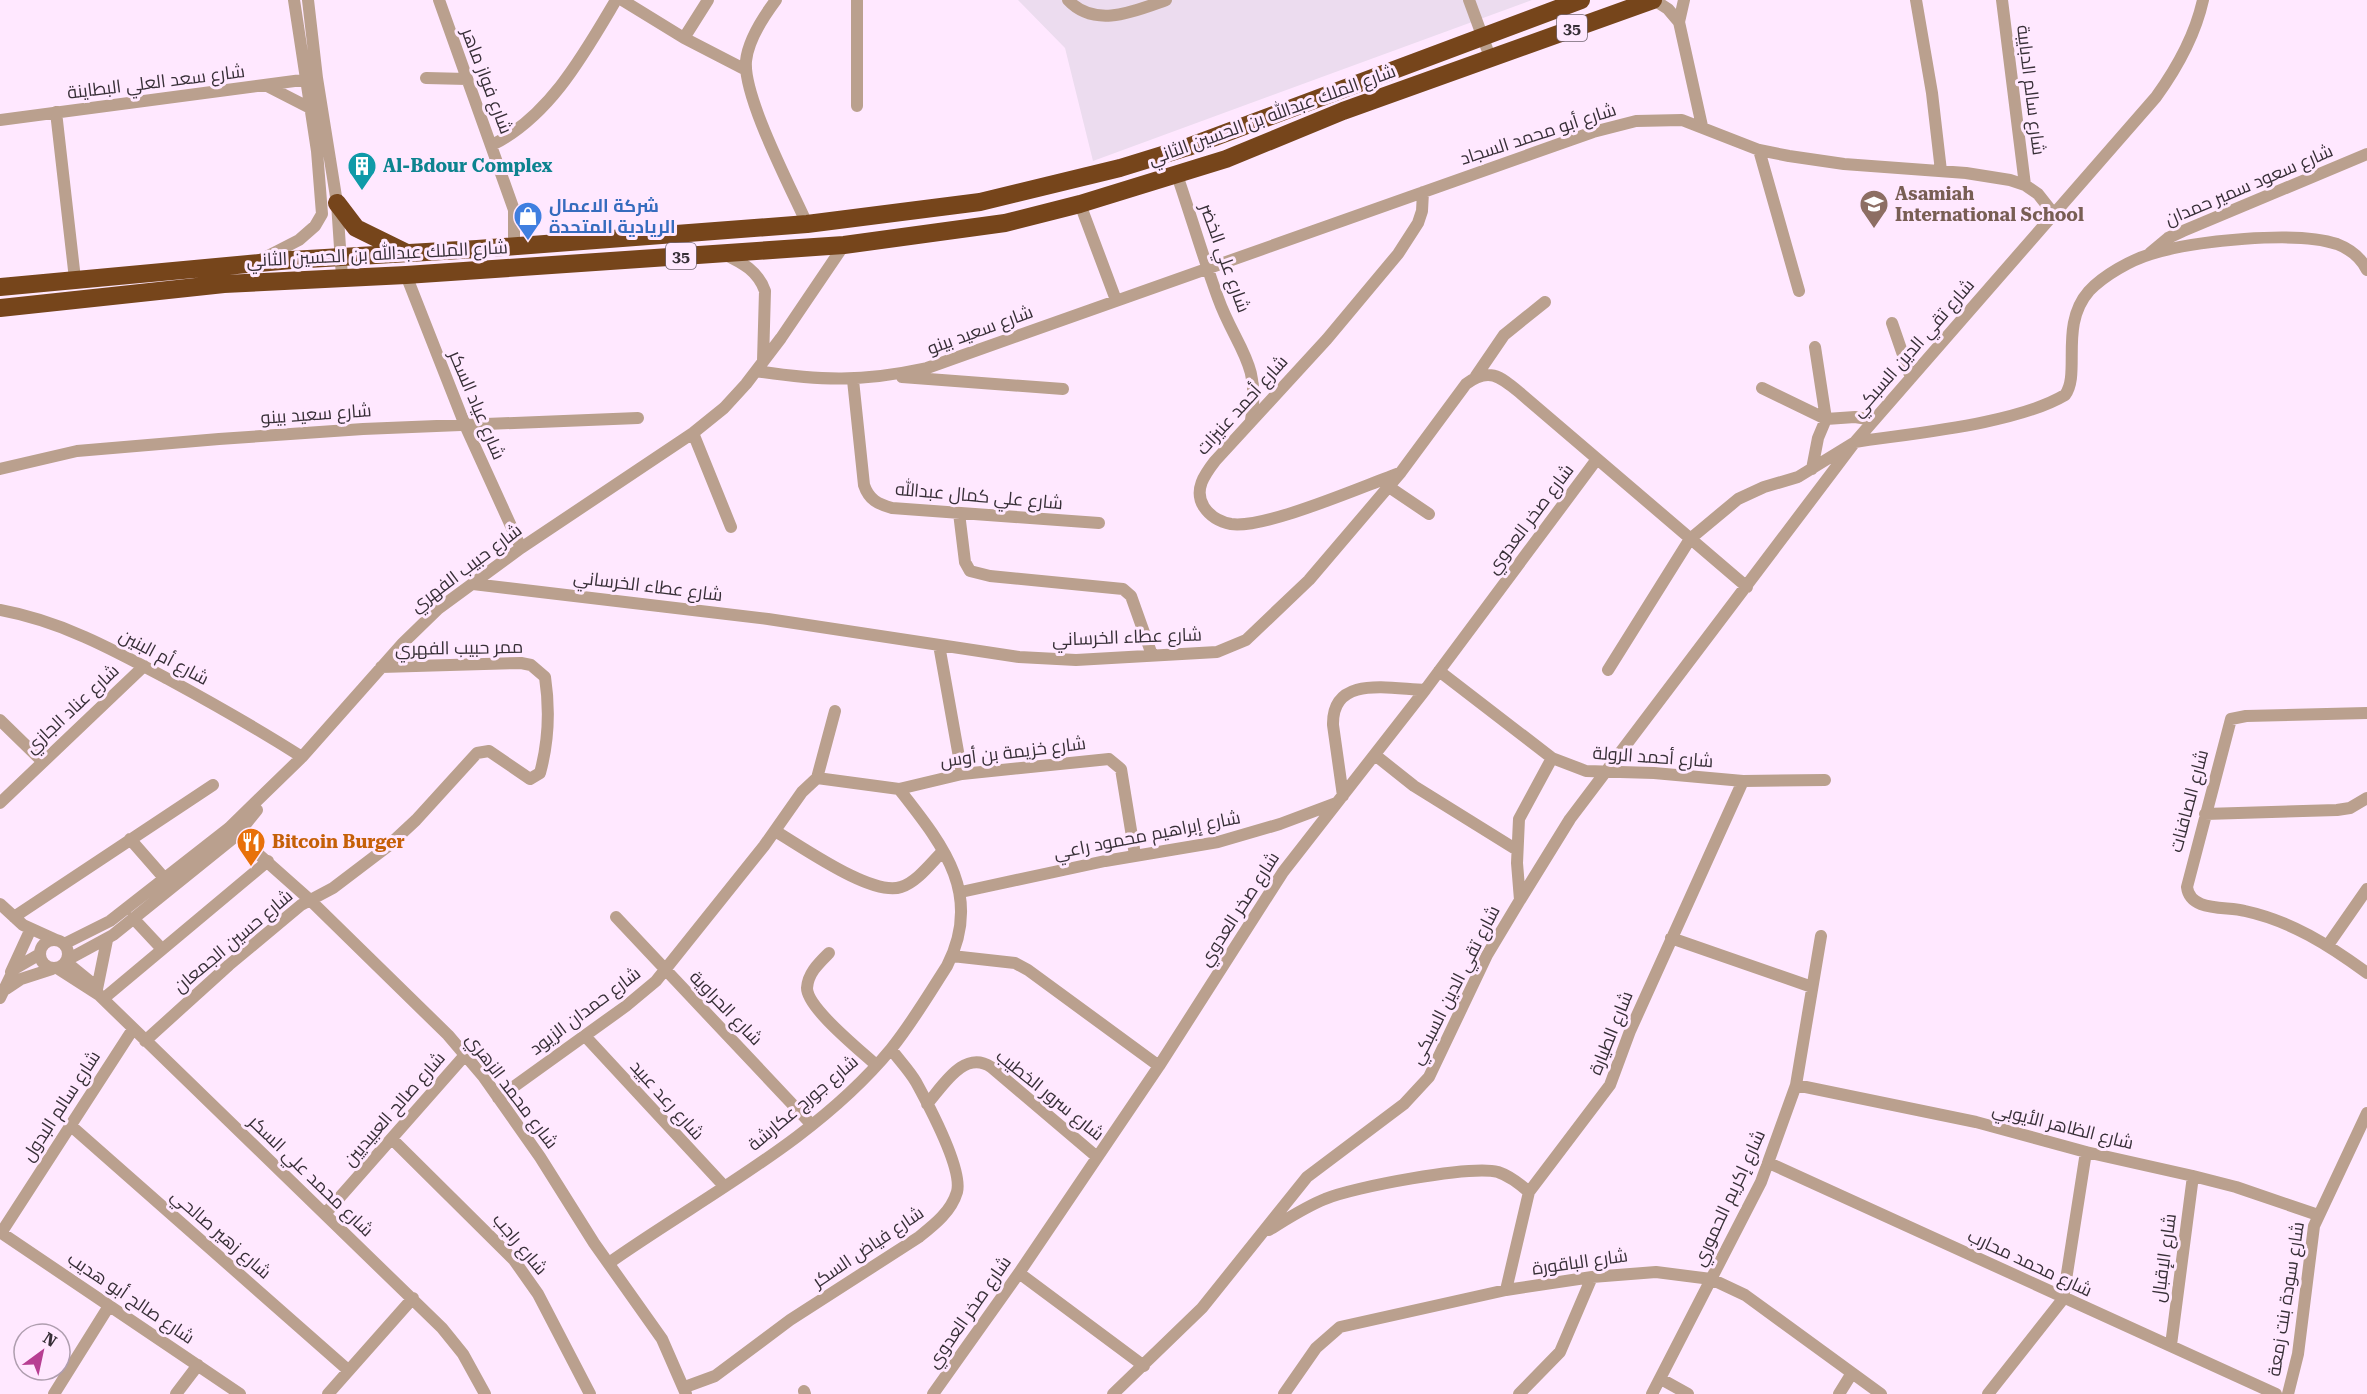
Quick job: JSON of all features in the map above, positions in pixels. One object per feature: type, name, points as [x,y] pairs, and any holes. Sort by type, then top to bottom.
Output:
[{"type":"highway","name":"شارع الملك عبدالله بن الحسين الثاني","points":[[1,286],[341,257],[807,224],[980,202],[1119,168],[1265,118],[1581,0]]},
{"type":"highway","name":"شارع الملك عبدالله بن الحسين الثاني","points":[[0,308],[145,290],[844,245],[996,225],[1080,204],[1226,159],[1343,111],[1654,0]]},
{"type":"highway","points":[[337,203],[356,228],[408,253]]},
{"type":"street","points":[[294,0],[337,203],[342,278]]},
{"type":"street","points":[[254,264],[299,240],[315,226],[322,214],[323,200],[310,108],[308,0]]},
{"type":"street","name":"شارع فواز ماهر","points":[[439,0],[514,210],[514,245]]},
{"type":"street","points":[[492,145],[524,125],[561,84],[590,44],[616,0]]},
{"type":"street","points":[[622,0],[684,38],[746,70]]},
{"type":"street","points":[[684,38],[708,0]]},
{"type":"street","points":[[776,0],[751,46],[746,70],[757,109],[807,224]]},
{"type":"street","points":[[857,0],[857,106]]},
{"type":"street","points":[[1068,0],[1081,11],[1112,16],[1166,0]]},
{"type":"street","points":[[1469,0],[1490,57]]},
{"type":"street","points":[[1654,0],[1668,9],[1679,22]]},
{"type":"street","points":[[1684,0],[1679,22],[1702,126]]},
{"type":"street","points":[[1916,0],[1932,93],[1941,171]]},
{"type":"street","name":"شارع سالم الدبايبة","points":[[2002,0],[2025,185]]},
{"type":"street","name":"شارع تقي الدين السبكي","points":[[1608,669],[1690,539],[1738,499],[1812,469],[1856,442],[2168,80],[2192,35],[2203,0]]},
{"type":"street","points":[[426,78],[467,79]]},
{"type":"street","name":"شارع سعد العلي البطاينة","points":[[0,120],[268,87],[311,79]]},
{"type":"street","points":[[268,87],[310,108]]},
{"type":"street","points":[[1682,120],[1695,101]]},
{"type":"street","points":[[56,112],[75,279]]},
{"type":"street","name":"شارع أبو محمد السجاد","points":[[1207,268],[1288,242],[1613,126],[1656,119],[1682,120],[1759,150],[1835,164],[1991,176],[2025,185],[2038,194],[2054,213]]},
{"type":"street","points":[[1759,150],[1799,291]]},
{"type":"street","name":"شارع سعود سمير حمدان","points":[[1856,442],[1993,419],[2065,395],[2070,385],[2072,330],[2083,300],[2096,284],[2149,254],[2168,238],[2367,154]]},
{"type":"street","name":"شارع علي الخضر","points":[[1177,175],[1219,302],[1250,364],[1255,398],[1251,422]]},
{"type":"street","name":"شارع أحمد عنيزات","points":[[1401,472],[1269,518],[1233,524],[1222,521],[1203,505],[1201,483],[1215,461],[1327,339],[1398,254],[1418,223],[1422,211],[1423,192]]},
{"type":"street","points":[[1080,204],[1116,300]]},
{"type":"street","name":"شارع سعود سمير حمدان","points":[[2149,254],[2241,240],[2302,238],[2323,241],[2348,249],[2362,261],[2367,270]]},
{"type":"street","name":"شارع حبيب الفهري","points":[[3,994],[21,979],[61,965],[107,940],[233,831],[431,615],[521,548],[693,433],[724,408],[759,366],[844,245]]},
{"type":"street","points":[[724,254],[744,264],[762,280],[765,291],[759,366]]},
{"type":"street","name":"شارع سعيد بينو","points":[[759,366],[807,379],[853,381],[889,376],[957,359],[1207,268]]},
{"type":"street","name":"شارع عياد السكر","points":[[406,275],[465,425],[521,548]]},
{"type":"street","name":"شارع عطاء الخرساني","points":[[473,584],[768,618],[1019,657],[1064,660],[1217,652],[1246,640],[1309,580],[1401,472],[1461,391],[1476,376],[1504,335],[1545,302]]},
{"type":"street","points":[[1892,323],[1911,378]]},
{"type":"street","points":[[1812,469],[1818,438],[1826,419],[1815,347]]},
{"type":"street","points":[[1476,376],[1490,373],[1506,381],[1747,587]]},
{"type":"street","points":[[889,376],[1063,389]]},
{"type":"street","name":"شارع علي كمال عبدالله","points":[[853,381],[860,457],[867,495],[880,505],[892,508],[1099,523]]},
{"type":"street","points":[[1762,388],[1826,419],[1855,417],[1874,420]]},
{"type":"street","name":"شارع سعيد بينو","points":[[0,469],[77,451],[312,431],[638,418]]},
{"type":"street","points":[[693,433],[731,527]]},
{"type":"street","points":[[1520,900],[1570,819],[1856,442]]},
{"type":"street","name":"شارع صخر العدوي","points":[[933,1394],[1019,1273],[1159,1066],[1271,888],[1376,755],[1597,459]]},
{"type":"street","points":[[1389,487],[1429,514]]},
{"type":"street","points":[[959,513],[963,552],[969,571],[990,576],[1123,589],[1132,598],[1152,655]]},
{"type":"street","name":"شارع أم البنين","points":[[0,610],[54,623],[144,666],[239,718],[302,757]]},
{"type":"street","points":[[939,645],[962,774]]},
{"type":"street","name":"ممر حبيب الفهري","points":[[381,667],[515,663],[531,665],[544,677],[549,712],[546,753],[540,773]]},
{"type":"street","name":"شارع عناد الجازي","points":[[0,803],[144,666]]},
{"type":"street","name":"شارع أحمد الرولة","points":[[1439,671],[1551,758],[1586,771],[1654,773],[1743,781],[1825,780]]},
{"type":"street","points":[[1340,799],[1333,725],[1333,714],[1339,699],[1350,690],[1364,688],[1425,690]]},
{"type":"street","points":[[835,711],[817,778],[802,792],[775,831],[861,880],[889,889],[902,887],[916,878],[943,851]]},
{"type":"street","name":"شارع الصافنات","points":[[2328,945],[2263,915],[2232,908],[2206,906],[2191,899],[2187,887],[2189,873],[2228,724],[2236,717],[2367,713]]},
{"type":"street","points":[[0,720],[42,761]]},
{"type":"street","name":"شارع حسين الجمعان","points":[[146,1041],[229,964],[310,900],[333,888],[387,847],[416,820],[477,753],[489,752],[530,778],[535,778],[540,773]]},
{"type":"street","points":[[1376,755],[1414,786],[1517,850]]},
{"type":"street","name":"شارع تقي الدين السبكي","points":[[1113,1394],[1202,1308],[1297,1189],[1320,1165],[1404,1104],[1422,1087],[1440,1057],[1487,955],[1520,900],[1517,850],[1522,810],[1551,758]]},
{"type":"street","name":"شارع خزيمة بن أوس","points":[[817,778],[899,789],[962,774],[1101,759],[1113,761],[1121,769],[1135,855]]},
{"type":"street","name":"شارع الطيارة","points":[[1506,1290],[1529,1192],[1541,1173],[1606,1093],[1671,938],[1743,781]]},
{"type":"street","points":[[3,994],[22,925],[130,839],[213,785]]},
{"type":"street","name":"شارع جورج عكارشة","points":[[609,1263],[782,1148],[811,1124],[891,1049],[952,956],[961,892],[952,866],[943,851],[899,789]]},
{"type":"street","points":[[2205,814],[2337,810],[2350,808],[2367,798]]},
{"type":"street","name":"شارع إبراهيم محمود راعي","points":[[961,892],[1135,855],[1218,842],[1256,832],[1340,799]]},
{"type":"street","name":"شارع حبيب الفهري","points":[[60,942],[110,921],[233,831]]},
{"type":"street","name":"شارع محمد الزهري","points":[[233,831],[310,900],[466,1054],[662,1339],[685,1391]]},
{"type":"street","name":"شارع حمدان الزيود","points":[[498,1098],[640,996],[665,971],[775,831]]},
{"type":"street","points":[[130,839],[165,879]]},
{"type":"street","points":[[100,994],[268,861]]},
{"type":"street","points":[[2367,889],[2328,945],[2367,973]]},
{"type":"street","points":[[0,904],[22,925],[40,953],[42,962],[61,965],[68,952],[60,942],[22,925]]},
{"type":"street","name":"شارع الحراوية","points":[[616,917],[811,1124]]},
{"type":"street","points":[[133,918],[161,948]]},
{"type":"street","name":"شارع إكريم الحموري","points":[[1652,1394],[1769,1163],[1796,1085],[1821,936]]},
{"type":"street","points":[[1671,938],[1812,987]]},
{"type":"street","points":[[100,994],[107,940]]},
{"type":"street","points":[[9,975],[18,965],[40,953],[44,945],[60,942]]},
{"type":"street","points":[[829,952],[813,970],[808,981],[810,999],[876,1065]]},
{"type":"street","points":[[952,956],[1015,963],[1028,970],[1159,1066]]},
{"type":"street","name":"شارع محمد علي السكر","points":[[61,965],[100,994],[133,1029],[413,1298],[463,1354],[484,1394]]},
{"type":"street","name":"شارع سالم البدول","points":[[1,1233],[133,1029]]},
{"type":"street","name":"شارع رعد عبيد","points":[[585,1036],[724,1186]]},
{"type":"street","name":"شارع فياض السكر","points":[[685,1391],[715,1376],[790,1320],[919,1237],[945,1214],[957,1191],[954,1164],[915,1080],[891,1049]]},
{"type":"street","name":"شارع صالح العبيديين","points":[[325,1214],[466,1054]]},
{"type":"street","name":"شارع سرور الخطيب","points":[[927,1104],[963,1065],[980,1061],[991,1067],[1097,1157]]},
{"type":"street","name":"شارع الظاهر الأيوبي","points":[[1796,1085],[1976,1122],[2086,1152],[2193,1176],[2318,1215]]},
{"type":"street","name":"شارع سودة بنت زمعة","points":[[2288,1394],[2298,1354],[2312,1243],[2318,1215],[2367,1113]]},
{"type":"street","name":"شارع زهير صالحي","points":[[70,1125],[348,1370]]},
{"type":"street","name":"شارع راجب","points":[[392,1140],[514,1260],[538,1294],[590,1394]]},
{"type":"street","points":[[1988,1394],[2063,1299],[2086,1152]]},
{"type":"street","name":"شارع محمد محارب","points":[[1769,1163],[2063,1299],[2171,1345],[2276,1394]]},
{"type":"street","points":[[1260,1236],[1324,1199],[1372,1186],[1482,1170],[1507,1175],[1529,1192]]},
{"type":"street","name":"شارع الإقبال","points":[[2171,1345],[2193,1176]]},
{"type":"street","name":"شارع صالح أبو هديب","points":[[1,1233],[240,1394]]},
{"type":"street","name":"شارع الباقورة","points":[[1284,1394],[1316,1348],[1340,1327],[1506,1290],[1592,1277],[1656,1272],[1711,1280],[1745,1295],[1881,1394]]},
{"type":"street","points":[[1019,1273],[1144,1366]]},
{"type":"street","points":[[1519,1394],[1560,1352],[1592,1277]]},
{"type":"street","points":[[328,1394],[413,1298]]},
{"type":"street","points":[[54,1394],[109,1306]]},
{"type":"street","points":[[177,1394],[198,1365]]},
{"type":"street","points":[[1839,1394],[1852,1373]]},
{"type":"street","points":[[1660,1379],[1688,1394]]},
{"type":"shaded area","points":[[1018,0],[1532,0],[1093,161],[1065,48]]},
{"type":"place","name":"Al-Bdour Complex","points":[[362,192]]},
{"type":"place","name":"Asamiah International School","points":[[1874,230]]},
{"type":"place","name":"شركة الاعمال الريادية المتحدة","points":[[528,242]]},
{"type":"place","name":"Bitcoin Burger","points":[[251,868]]}]
